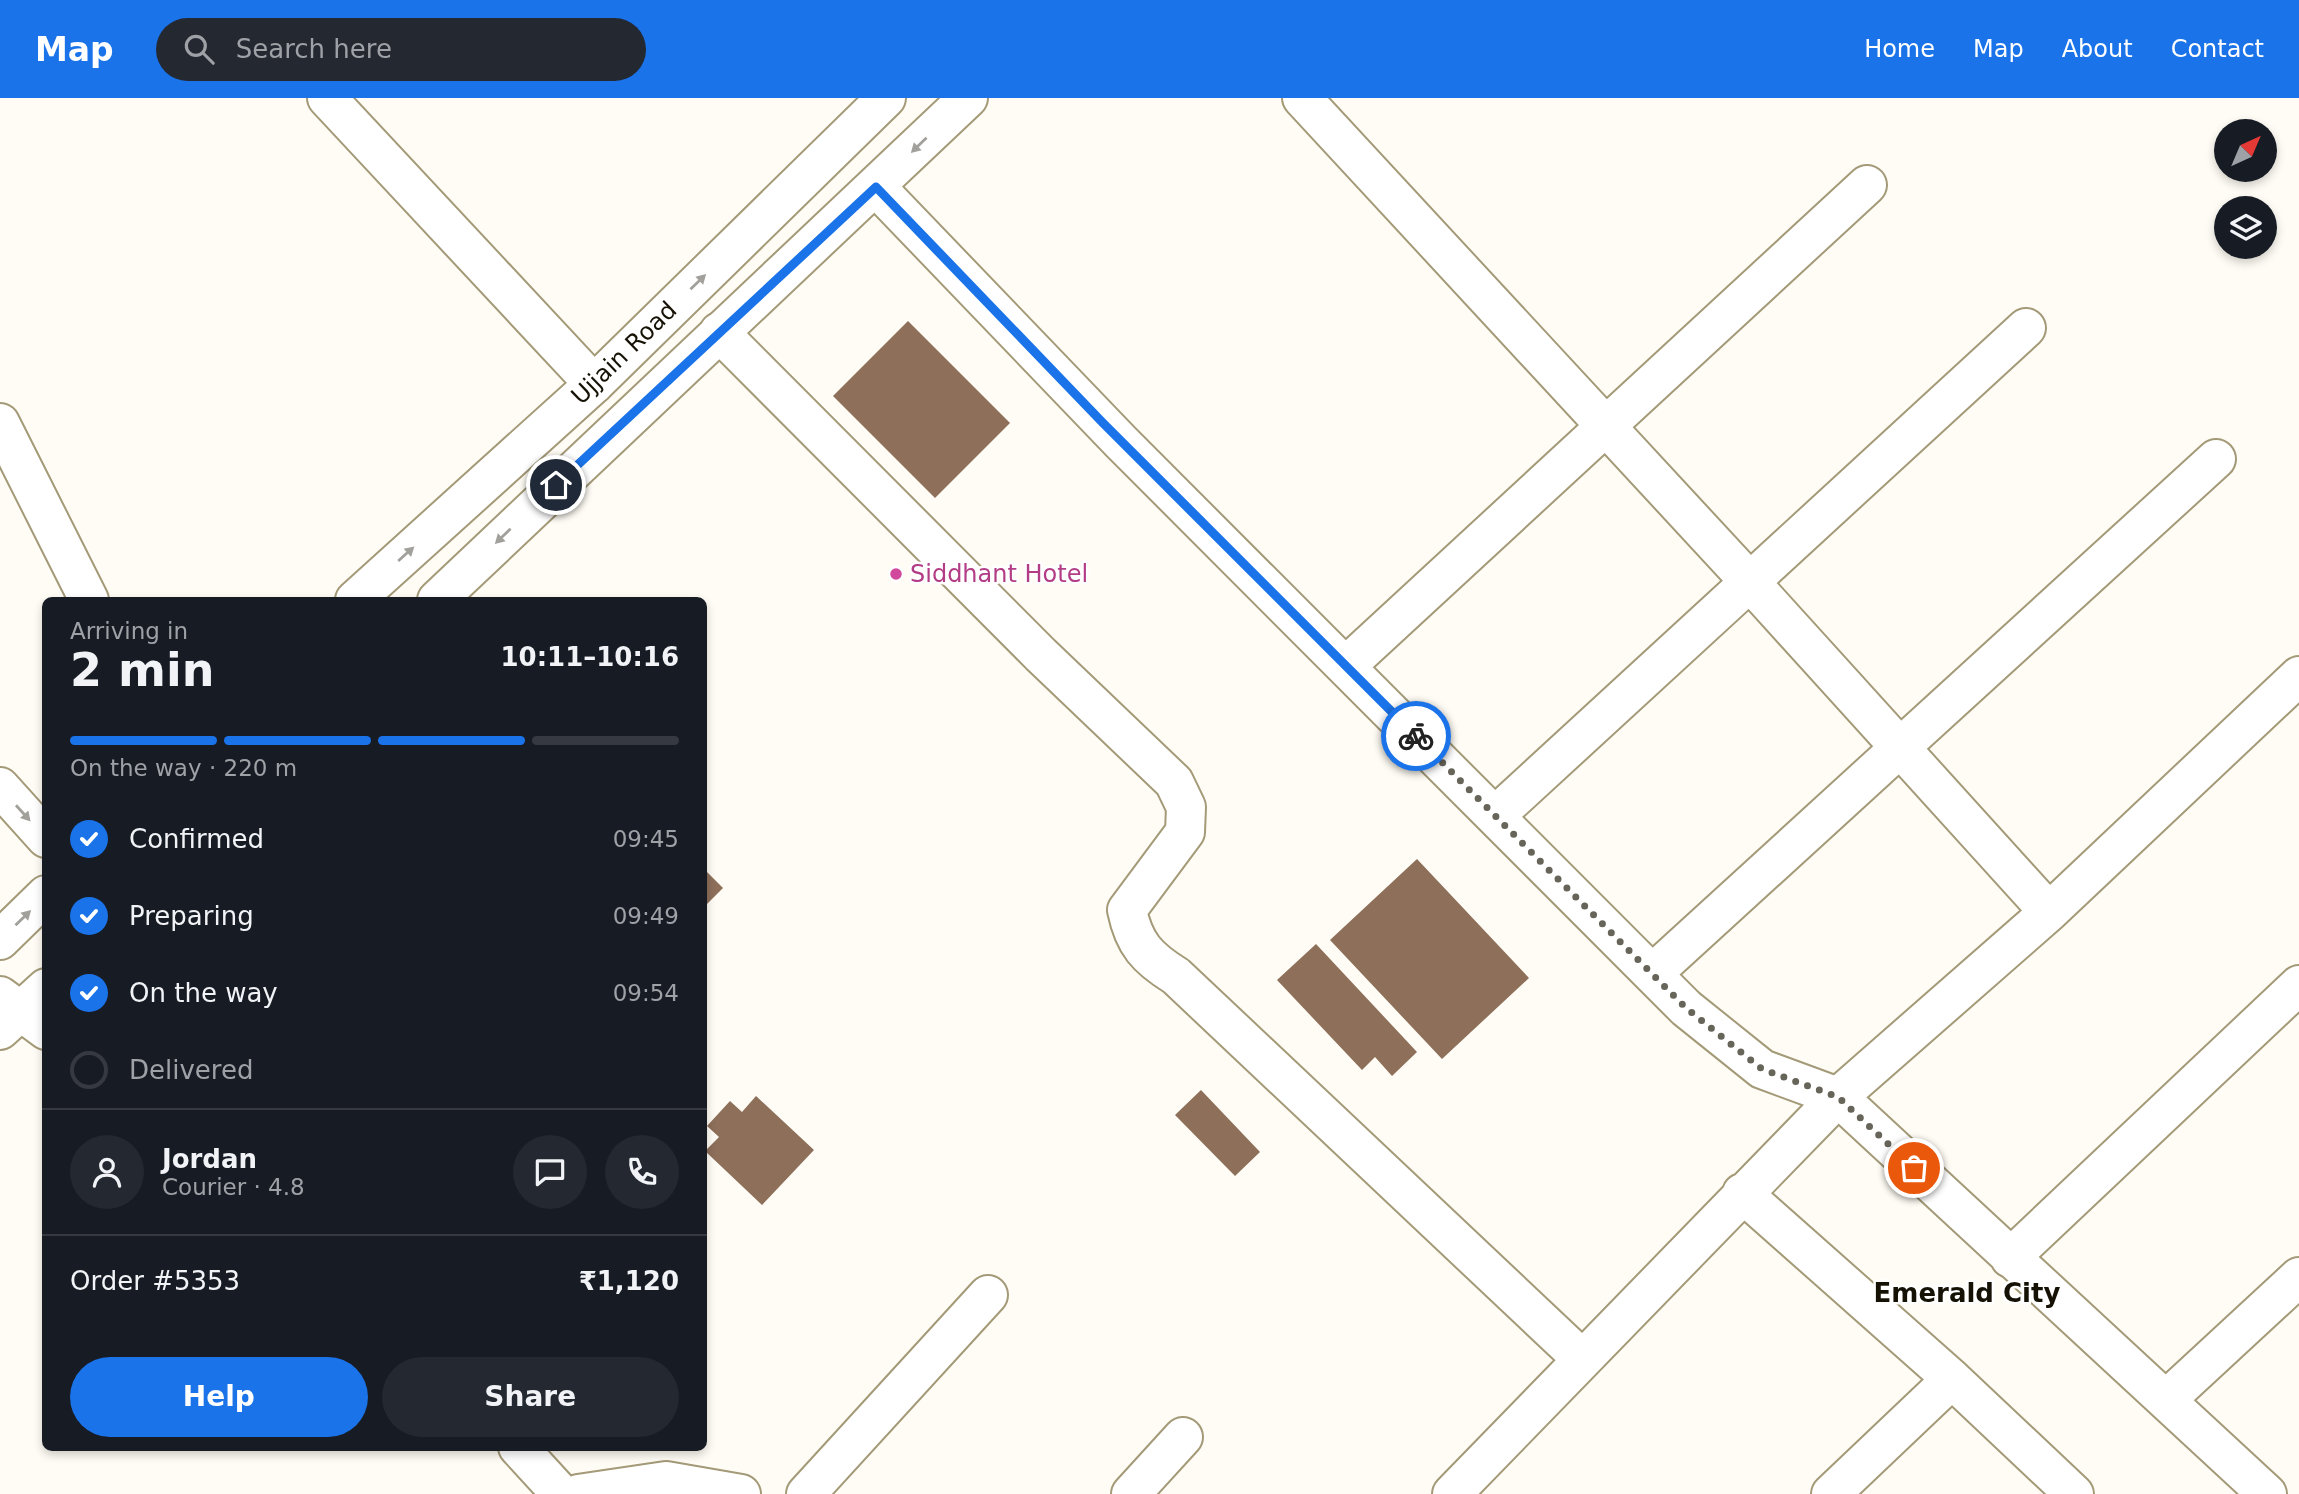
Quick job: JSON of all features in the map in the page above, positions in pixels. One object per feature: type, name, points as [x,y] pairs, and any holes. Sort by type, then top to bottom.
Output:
[{"type":"street","points":[[327,98],[594,384]]},
{"type":"street","name":"Ujjain Road","points":[[358,597],[594,384],[886,98]]},
{"type":"street","name":"Ujjain Road","points":[[440,597],[968,98]]},
{"type":"street","points":[[1302,98],[1750,582],[2049,912]]},
{"type":"street","points":[[1346,666],[1867,185]]},
{"type":"street","points":[[876,187],[1111,432],[1686,1008],[1762,1069],[1838,1097],[2267,1494]]},
{"type":"street","points":[[1495,816],[2026,328]]},
{"type":"street","points":[[719,332],[1041,655],[1174,782],[1186,807],[1185,832],[1127,910],[1132,935],[1154,962],[1176,976],[1582,1359]]},
{"type":"street","points":[[0,423],[87,597]]},
{"type":"street","points":[[1652,974],[2216,460]]},
{"type":"street","points":[[1452,1494],[1838,1097],[2049,912],[2299,676]]},
{"type":"street","points":[[0,787],[42,834]]},
{"type":"street","points":[[0,940],[42,899]]},
{"type":"street","points":[[2010,1258],[2299,985]]},
{"type":"street","points":[[1742,1194],[1952,1379],[2074,1494]]},
{"type":"street","points":[[2166,1400],[2299,1277]]},
{"type":"street","points":[[806,1494],[988,1295]]},
{"type":"street","points":[[1831,1494],[1952,1379]]},
{"type":"street","points":[[1131,1494],[1183,1437]]},
{"type":"street","points":[[525,1451],[561,1494]]},
{"type":"street","points":[[578,1494],[666,1481],[741,1494]]},
{"type":"building","points":[[908,321],[1010,423],[935,498],[833,396]]},
{"type":"building","points":[[1417,859],[1529,978],[1442,1059],[1330,940]]},
{"type":"building","points":[[707,872],[723,888],[707,904]]},
{"type":"building","points":[[1316,944],[1417,1052],[1392,1076],[1375,1057],[1362,1070],[1277,980]]},
{"type":"building","points":[[1201,1090],[1260,1152],[1235,1176],[1175,1115]]},
{"type":"building","points":[[756,1096],[814,1150],[762,1205],[707,1153],[707,1149],[719,1137],[707,1126],[730,1101],[742,1112]]},
{"type":"way so far","points":[[1416,736],[1686,1008],[1762,1069],[1838,1097],[1914,1168]]},
{"type":"place","name":"Siddhant Hotel","points":[[896,574]]},
{"type":"district","name":"Emerald City","points":[[1967,1293]]},
{"type":"route","points":[[556,485],[876,187],[975,293],[1416,736]]}]
